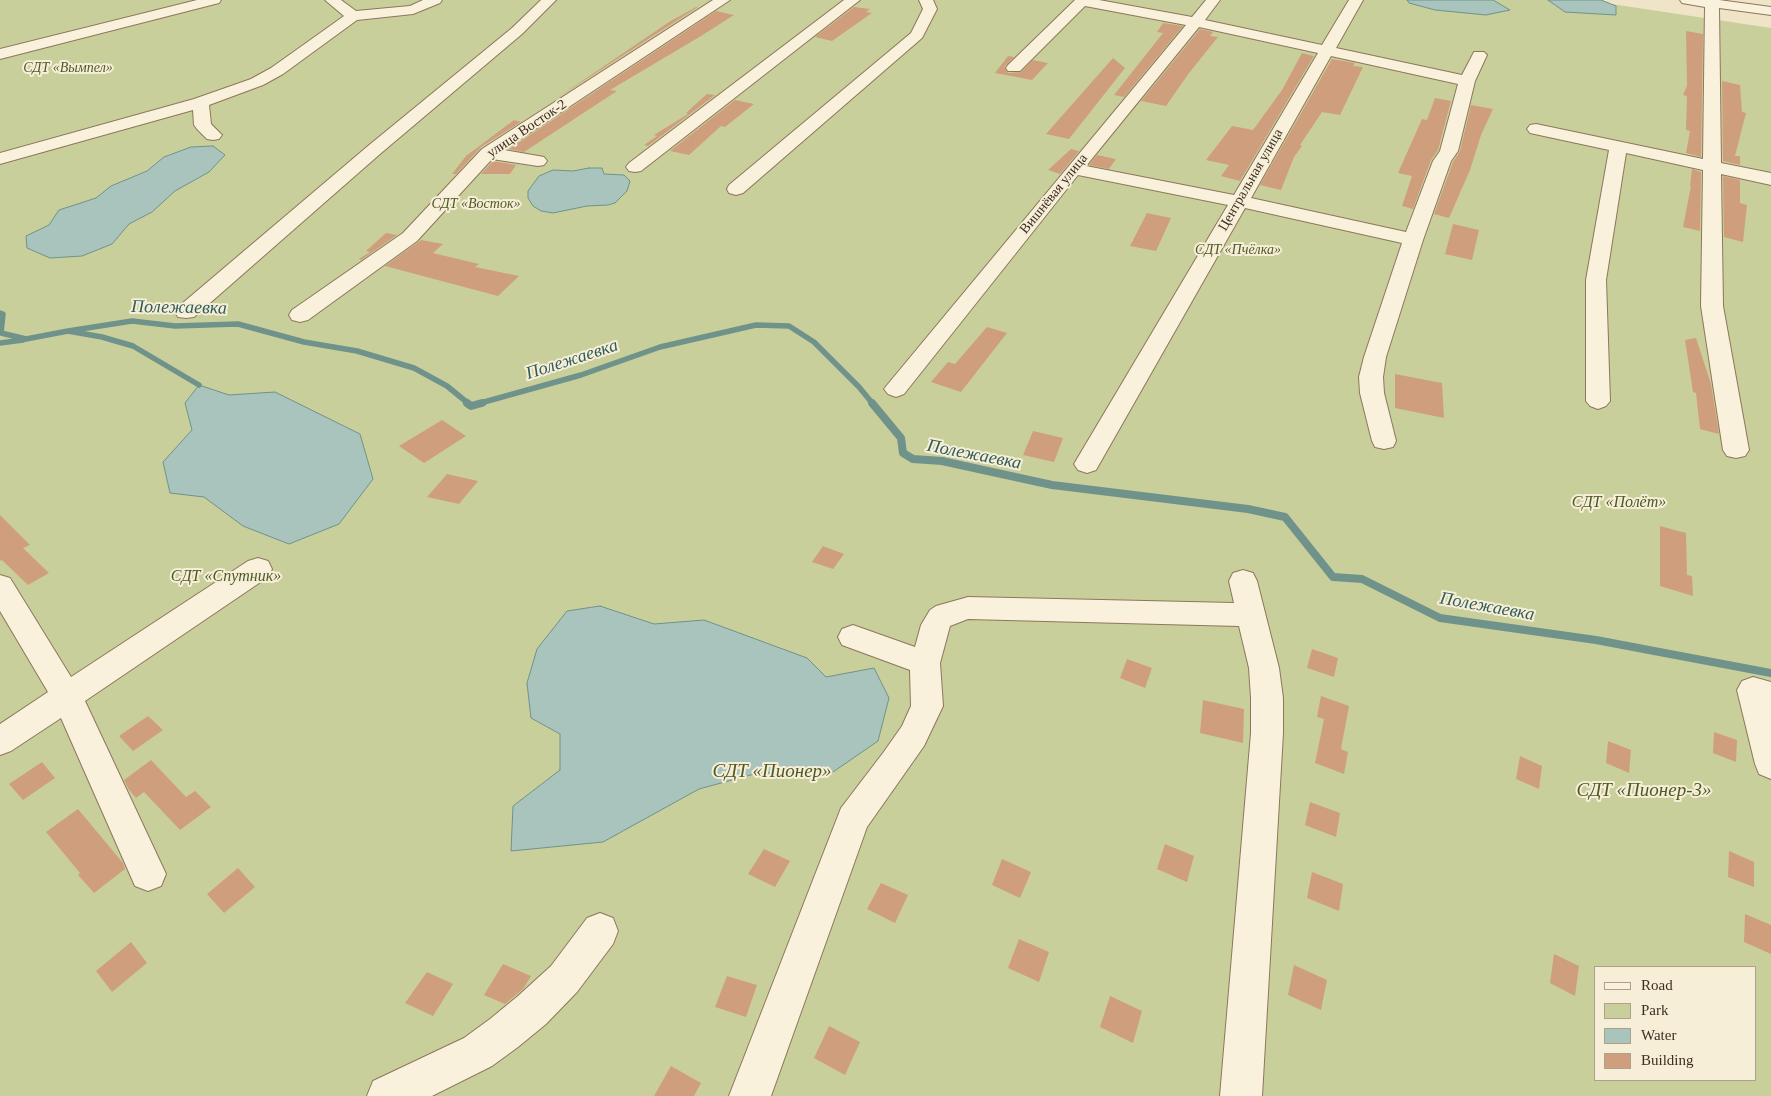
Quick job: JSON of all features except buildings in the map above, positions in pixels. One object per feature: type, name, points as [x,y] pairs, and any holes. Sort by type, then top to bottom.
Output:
[{"type":"street","points":[[0,54],[214,0]]},
{"type":"street","points":[[332,0],[353,16]]},
{"type":"street","points":[[0,160],[200,102],[266,77],[353,16],[413,10],[435,0]]},
{"type":"street","points":[[186,312],[517,31],[549,0]]},
{"type":"street","name":"улица Восток-2","points":[[300,315],[410,237],[488,153],[723,0]]},
{"type":"street","points":[[634,168],[853,0]]},
{"type":"street","points":[[736,189],[916,35],[930,9],[926,0]]},
{"type":"street","points":[[1014,68],[1083,0],[1467,81]]},
{"type":"street","name":"Вишнёвая улица","points":[[896,388],[1074,169],[1151,78],[1212,0]]},
{"type":"street","name":"Центральная улица","points":[[1087,464],[1356,0]]},
{"type":"street","points":[[1687,0],[1712,9],[1771,24]]},
{"type":"street","points":[[1712,9],[1771,12]]},
{"type":"street","points":[[1712,9],[1712,306],[1736,450]]},
{"type":"street","points":[[1384,441],[1373,405],[1371,377],[1376,352],[1413,240],[1442,161],[1449,151],[1467,81],[1479,55]]},
{"type":"street","points":[[200,102],[203,125],[213,135]]},
{"type":"street","points":[[1536,129],[1771,179]]},
{"type":"street","points":[[1598,401],[1596,280],[1618,147]]},
{"type":"street","points":[[488,153],[538,161]]},
{"type":"street","points":[[1074,169],[1238,201],[1413,240]]},
{"type":"street","points":[[0,741],[258,569]]},
{"type":"street","points":[[1241,1096],[1268,733],[1264,668],[1243,581]]},
{"type":"street","points":[[0,586],[67,697],[148,874]]},
{"type":"street","points":[[750,1096],[852,819],[895,764],[913,736],[927,706],[925,663],[936,625],[940,618],[946,614],[968,608],[1252,615]]},
{"type":"street","points":[[854,637],[925,663]]},
{"type":"street","points":[[1771,695],[1753,690],[1771,764]]},
{"type":"street","points":[[388,1096],[478,1052],[504,1033],[532,1010],[564,979],[600,931]]},
{"type":"green space","points":[[0,0],[1585,0],[1771,28],[1771,1096],[0,1096]]},
{"type":"water","points":[[1407,0],[1493,0],[1510,10],[1486,15],[1435,10],[1409,3]]},
{"type":"water","points":[[1548,0],[1601,0],[1616,6],[1616,15],[1565,12]]},
{"type":"water","points":[[213,146],[225,155],[209,172],[175,191],[152,212],[129,224],[112,244],[82,256],[50,258],[27,248],[26,236],[49,225],[59,210],[96,198],[111,186],[147,171],[164,157],[191,147]]},
{"type":"water","points":[[602,168],[604,174],[624,175],[630,181],[627,191],[615,203],[553,213],[541,211],[533,206],[528,198],[528,191],[539,176],[553,170],[573,171]]},
{"type":"water","points":[[199,385],[229,395],[275,392],[360,434],[373,479],[339,524],[289,544],[243,526],[204,497],[170,493],[163,462],[192,430],[185,403]]},
{"type":"water","points":[[600,606],[654,624],[704,620],[807,658],[826,677],[874,668],[889,698],[878,741],[833,772],[758,773],[699,789],[603,842],[511,851],[513,806],[560,770],[560,734],[531,718],[527,683],[537,649],[567,611]]},
{"type":"waterway","name":"Полежаевка","points":[[0,313],[3,314],[1,333],[26,339],[68,331]]},
{"type":"waterway","name":"Полежаевка","points":[[68,331],[132,321],[175,326],[238,324],[304,342],[357,351],[414,368],[447,386],[469,404]]},
{"type":"waterway","name":"Полежаевка","points":[[477,404],[581,375],[660,347],[756,325],[789,326],[814,342],[859,387],[873,404]]},
{"type":"waterway","name":"Полежаевка","points":[[68,331],[102,337],[133,346],[199,385]]},
{"type":"waterway","name":"Полежаевка","points":[[0,343],[23,340]]},
{"type":"waterway","name":"Полежаевка","points":[[467,403],[471,406],[482,403]]},
{"type":"waterway","name":"Полежаевка","points":[[872,403],[901,438],[903,453],[913,459],[942,461],[1052,485],[1248,509],[1285,517],[1333,577],[1362,579],[1440,618],[1596,640],[1771,673]]},
{"type":"park label","name":"СДТ «Вымпел»","points":[[68,68]]},
{"type":"park label","name":"СДТ «Восток»","points":[[476,204]]},
{"type":"park label","name":"СДТ «Пчёлка»","points":[[1238,250]]},
{"type":"park label","name":"СДТ «Полёт»","points":[[1619,503]]},
{"type":"park label","name":"СДТ «Спутник»","points":[[226,577]]},
{"type":"park label","name":"СДТ «Пионер»","points":[[772,772]]},
{"type":"park label","name":"СДТ «Пионер-3»","points":[[1644,791]]}]
